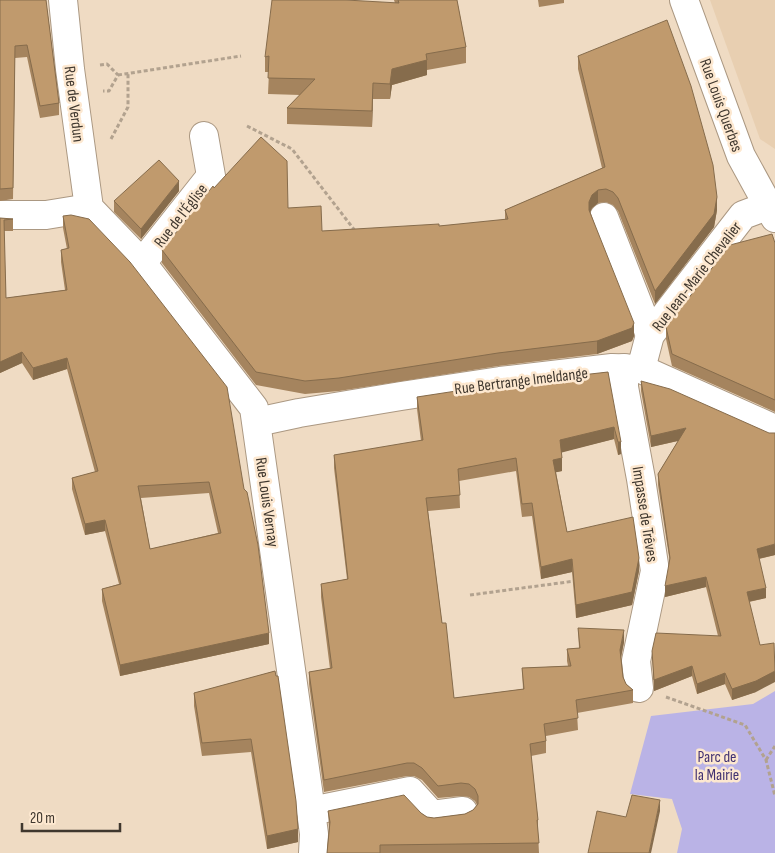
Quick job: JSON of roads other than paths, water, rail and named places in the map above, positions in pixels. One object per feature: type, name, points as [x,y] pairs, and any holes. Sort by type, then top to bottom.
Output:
[{"type":"street","name":"Rue de Verdun","points":[[63,0],[71,78],[89,208]]},
{"type":"street","name":"Rue Louis Querbes","points":[[684,0],[741,156],[772,211]]},
{"type":"street","name":"Rue de l'Église","points":[[142,263],[211,176],[204,136]]},
{"type":"street","points":[[0,214],[46,215],[89,208]]},
{"type":"street","name":"Rue Louis Vernay","points":[[89,208],[142,263],[254,408],[311,811],[314,834],[313,853]]},
{"type":"street","name":"Rue Jean-Marie Chevalier","points":[[632,369],[650,335],[743,215],[772,211]]},
{"type":"street","points":[[604,217],[650,335]]},
{"type":"street","name":"Rue Bertrange Imeldange","points":[[257,422],[401,396],[500,381],[612,368],[632,369],[775,429]]},
{"type":"street","name":"Impasse de Trêves","points":[[632,369],[624,388],[655,571],[636,661],[640,688]]},
{"type":"street","points":[[311,811],[410,792],[432,815],[464,811]]},
{"type":"park label","name":"Parc de la Mairie","points":[[717,765]]}]
